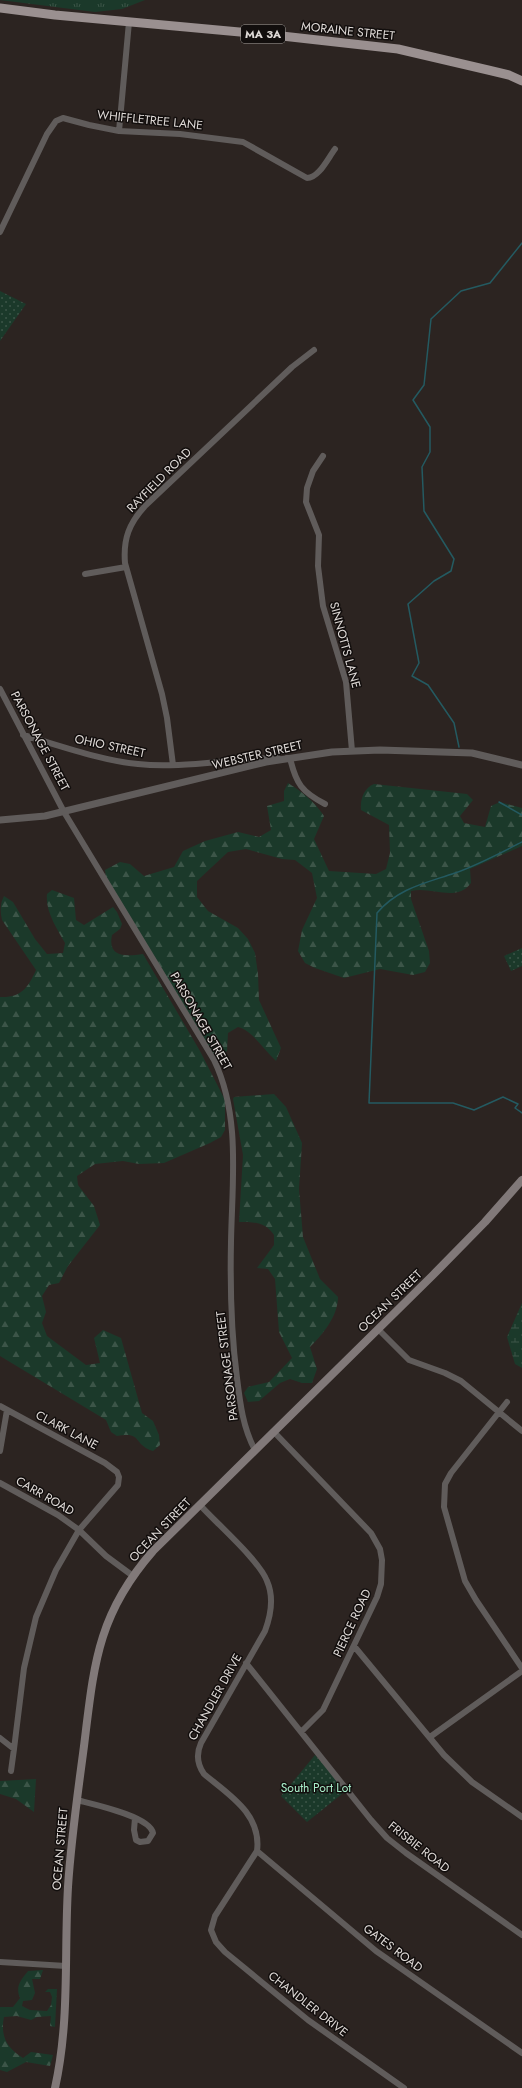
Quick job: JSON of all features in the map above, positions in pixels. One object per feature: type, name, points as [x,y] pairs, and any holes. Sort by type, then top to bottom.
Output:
[{"type":"main road","name":"MORAINE STREET","points":[[0,8],[398,48],[509,75],[522,82]]},
{"type":"main road","name":"OCEAN STREET","points":[[55,2088],[62,2051],[66,2010],[68,1886],[77,1800],[98,1650],[111,1613],[134,1576],[154,1551],[485,1222],[522,1180]]},
{"type":"street","points":[[120,131],[129,22]]},
{"type":"street","name":"WHIFFLETREE LANE","points":[[0,232],[44,139],[56,121],[63,118],[120,131],[180,134],[238,140],[254,146],[302,176],[311,178],[317,174],[334,149]]},
{"type":"street","name":"RAYFIELD ROAD","points":[[173,765],[168,718],[126,567],[125,541],[127,532],[138,514],[282,377],[314,350]]},
{"type":"street","name":"SINNOTTS LANE","points":[[323,456],[313,470],[307,488],[306,502],[319,535],[318,566],[323,606],[346,682],[352,751]]},
{"type":"street","points":[[85,574],[126,567]]},
{"type":"street","name":"PARSONAGE STREET","points":[[0,689],[64,812],[214,1060],[222,1077],[229,1104],[234,1164],[230,1279],[232,1343],[245,1426],[255,1450]]},
{"type":"street","name":"OHIO STREET","points":[[23,735],[132,763],[173,765],[237,759],[290,758]]},
{"type":"street","name":"WEBSTER STREET","points":[[0,820],[24,819],[64,812],[290,758],[352,751],[472,753],[522,765]]},
{"type":"street","points":[[290,758],[294,777],[312,798],[326,804]]},
{"type":"street","points":[[378,1329],[409,1360],[452,1376],[522,1431]]},
{"type":"street","points":[[507,1402],[451,1473],[445,1484],[444,1503],[458,1559],[468,1587],[522,1668]]},
{"type":"street","name":"CLARK LANE","points":[[0,1406],[114,1469],[119,1477],[118,1485],[79,1530]]},
{"type":"street","points":[[0,1451],[7,1410]]},
{"type":"street","name":"PIERCE ROAD","points":[[274,1432],[366,1526],[380,1549],[382,1571],[380,1591],[323,1710],[301,1732]]},
{"type":"street","name":"CARR ROAD","points":[[0,1483],[58,1515],[79,1530],[106,1556],[134,1576]]},
{"type":"street","name":"CHANDLER DRIVE","points":[[200,1505],[253,1560],[267,1581],[271,1601],[270,1618],[265,1631],[201,1743],[197,1754],[200,1769],[204,1774],[239,1802],[247,1812],[256,1832],[257,1851],[215,1916],[211,1930],[216,1942],[225,1952],[308,2020],[404,2088]]},
{"type":"street","points":[[11,1771],[24,1668],[36,1617],[56,1570],[79,1530]]},
{"type":"street","points":[[354,1646],[444,1755],[466,1777],[522,1817]]},
{"type":"street","name":"FRISBIE ROAD","points":[[246,1663],[387,1838],[406,1853],[522,1934]]},
{"type":"street","points":[[430,1737],[522,1671]]},
{"type":"street","points":[[0,1738],[14,1749]]},
{"type":"street","points":[[77,1800],[121,1812],[135,1818]]},
{"type":"street","name":"GATES ROAD","points":[[257,1851],[376,1951],[522,2053]]},
{"type":"street","points":[[0,1962],[66,1966]]},
{"type":"green space","points":[[0,0],[145,0],[122,9],[95,12]]},
{"type":"green space","points":[[0,291],[26,304],[0,341]]},
{"type":"green space","points":[[288,783],[308,797],[324,816],[314,839],[329,871],[376,874],[386,869],[390,853],[389,825],[361,810],[363,794],[374,784],[467,794],[473,800],[460,816],[464,823],[485,827],[491,806],[500,802],[522,808],[522,846],[470,869],[471,883],[465,889],[458,892],[443,893],[427,890],[411,891],[411,899],[429,951],[430,963],[425,972],[413,975],[380,969],[344,978],[305,963],[298,951],[302,930],[317,898],[312,873],[295,860],[282,859],[246,849],[228,852],[197,881],[197,897],[208,911],[238,928],[248,939],[255,953],[258,974],[259,1000],[281,1048],[276,1061],[249,1032],[238,1027],[228,1033],[227,1051],[217,1060],[106,877],[105,870],[120,862],[130,864],[144,876],[174,867],[183,851],[205,841],[238,832],[259,837],[271,830],[267,806],[284,801],[284,791]]},
{"type":"green space","points":[[52,890],[74,898],[76,920],[84,925],[113,907],[122,924],[120,929],[112,935],[111,943],[113,948],[116,952],[125,955],[143,954],[200,1051],[225,1100],[225,1130],[221,1137],[210,1143],[164,1163],[139,1164],[123,1161],[95,1164],[77,1176],[78,1185],[94,1206],[100,1225],[68,1266],[59,1283],[49,1285],[42,1296],[46,1312],[42,1323],[47,1336],[86,1365],[100,1363],[94,1338],[103,1330],[121,1338],[142,1413],[153,1421],[159,1435],[160,1445],[153,1451],[146,1448],[131,1435],[117,1436],[111,1432],[106,1420],[0,1356],[0,997],[13,996],[23,991],[27,987],[36,970],[2,920],[1,905],[4,896],[13,902],[35,939],[47,954],[63,953],[65,943],[52,920],[48,907],[47,894]]},
{"type":"green space","points":[[522,948],[522,966],[511,971],[504,956]]},
{"type":"green space","points":[[274,1094],[286,1107],[302,1143],[299,1189],[303,1237],[320,1279],[338,1297],[333,1318],[310,1347],[317,1369],[312,1383],[302,1383],[290,1379],[280,1383],[259,1401],[248,1402],[244,1393],[248,1387],[269,1382],[292,1358],[279,1332],[275,1279],[268,1269],[257,1268],[274,1245],[274,1235],[267,1227],[263,1225],[250,1222],[239,1222],[243,1155],[233,1099],[234,1097]]},
{"type":"green space","points":[[522,1303],[522,1368],[515,1364],[507,1337]]},
{"type":"green space","name":"South Port Lot","points":[[315,1755],[347,1790],[307,1822],[281,1796]]},
{"type":"green space","points":[[36,1779],[34,1812],[16,1799],[0,1794],[0,1781]]},
{"type":"green space","points":[[43,1970],[40,1979],[32,1979],[35,1993],[32,2000],[23,2001],[22,2006],[30,2010],[47,2011],[51,2005],[52,1997],[50,1992],[45,1992],[48,1989],[57,1989],[55,2027],[50,2026],[51,2016],[37,2017],[31,2020],[17,2016],[4,2017],[3,2030],[9,2046],[23,2058],[31,2052],[53,2055],[50,2066],[26,2062],[7,2072],[0,2070],[0,2007],[13,2007],[20,1998],[18,1987],[28,1971]]},
{"type":"waterway","points":[[459,747],[454,723],[428,685],[412,676],[419,663],[408,604],[434,581],[451,571],[454,559],[424,511],[422,467],[430,452],[430,427],[413,400],[424,385],[431,319],[461,291],[490,283],[522,243]]},
{"type":"waterway","points":[[499,802],[522,815]]},
{"type":"waterway","points":[[522,842],[489,859],[455,873],[413,887],[394,898],[377,913],[369,1103],[453,1103],[474,1110],[503,1097],[518,1104],[515,1108],[522,1113]]}]
